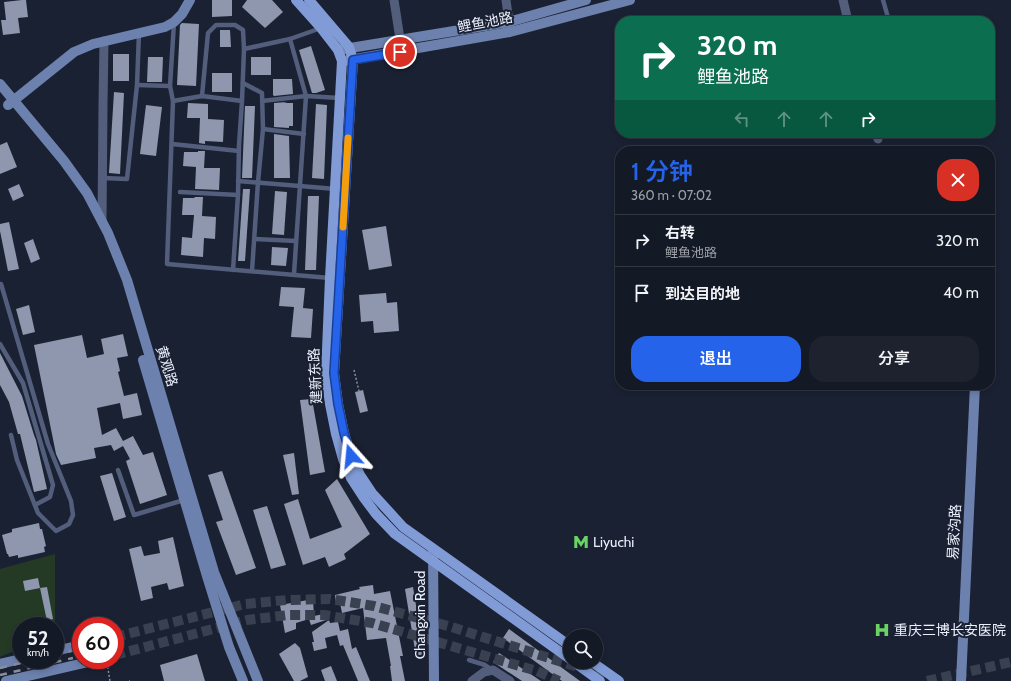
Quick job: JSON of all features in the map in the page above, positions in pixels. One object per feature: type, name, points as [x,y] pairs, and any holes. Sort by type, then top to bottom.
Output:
[{"type":"main road","points":[[11,103],[74,52],[84,47],[104,41],[165,27],[174,22],[182,14],[190,0]]},
{"type":"main road","name":"建新东路","points":[[296,0],[322,28],[338,50],[342,61],[326,374],[330,404],[343,459],[351,478],[364,498],[376,514],[395,534],[563,655]]},
{"type":"main road","name":"建新东路","points":[[309,0],[349,47],[353,60],[334,373],[338,404],[344,433],[351,456],[360,475],[372,493],[403,527],[563,641]]},
{"type":"main road","name":"鲤鱼池路","points":[[338,50],[509,22],[586,0]]},
{"type":"main road","name":"鲤鱼池路","points":[[342,61],[510,32],[630,0]]},
{"type":"main road","name":"黄观路","points":[[0,84],[11,103],[83,197],[104,239],[122,285],[184,500],[230,647],[243,681]]},
{"type":"main road","name":"黄观路","points":[[0,95],[11,103],[64,161],[87,193],[108,233],[127,280],[214,572],[258,681]]},
{"type":"main road","name":"易家沟路","points":[[961,681],[975,390]]},
{"type":"main road","name":"Changxin Road","points":[[433,549],[434,681]]},
{"type":"main road","points":[[0,664],[12,661]]},
{"type":"main road","points":[[6,681],[72,668]]},
{"type":"main road","points":[[583,669],[597,680]]},
{"type":"main road","points":[[602,669],[619,681]]},
{"type":"street","points":[[394,0],[400,39]]},
{"type":"street","points":[[506,0],[510,32]]},
{"type":"street","points":[[846,0],[848,16]]},
{"type":"street","points":[[102,222],[104,41]]},
{"type":"street","points":[[472,681],[484,672],[493,670],[510,681]]},
{"type":"lane","points":[[883,0],[888,16]]},
{"type":"lane","points":[[174,22],[170,86],[174,101],[167,264],[330,278]]},
{"type":"lane","points":[[202,96],[208,33],[216,24],[235,25],[243,30],[244,49],[238,195],[233,270]]},
{"type":"lane","points":[[244,49],[290,39],[322,28]]},
{"type":"lane","points":[[103,178],[127,179],[137,85],[139,33]]},
{"type":"lane","points":[[290,39],[306,96],[294,274]]},
{"type":"lane","points":[[243,83],[262,93],[263,129],[252,271]]},
{"type":"lane","points":[[137,85],[170,86]]},
{"type":"lane","points":[[174,101],[202,96],[242,101]]},
{"type":"lane","points":[[262,101],[306,96],[340,98]]},
{"type":"lane","points":[[263,129],[304,134]]},
{"type":"lane","points":[[172,144],[239,151]]},
{"type":"lane","points":[[238,181],[336,189]]},
{"type":"lane","points":[[180,192],[238,195]]},
{"type":"lane","points":[[255,239],[296,241]]},
{"type":"lane","points":[[1,284],[48,444],[71,501],[73,515],[69,524],[56,531],[38,513],[17,460],[11,435]]},
{"type":"lane","points":[[0,344],[23,384],[52,485],[50,497],[35,505]]},
{"type":"lane","points":[[118,470],[134,515],[184,500]]},
{"type":"lane","points":[[469,660],[485,665],[493,670]]},
{"type":"path","points":[[354,370],[359,391]]},
{"type":"path","points":[[105,669],[110,681]]},
{"type":"green space","points":[[55,554],[55,617],[12,617],[12,652],[0,657],[0,569]]},
{"type":"building","points":[[26,0],[28,17],[18,18],[20,33],[3,35],[1,20],[6,20],[4,2]]},
{"type":"building","points":[[212,0],[232,0],[232,16],[212,17]]},
{"type":"building","points":[[247,0],[272,0],[283,12],[265,28],[242,7]]},
{"type":"building","points":[[182,23],[199,24],[196,86],[177,85],[180,25]]},
{"type":"building","points":[[220,30],[230,30],[231,47],[220,47]]},
{"type":"building","points":[[311,46],[325,90],[316,93],[312,93],[299,50]]},
{"type":"building","points":[[113,54],[129,54],[129,81],[113,81]]},
{"type":"building","points":[[148,57],[163,57],[162,82],[147,82]]},
{"type":"building","points":[[251,57],[271,57],[271,75],[251,75]]},
{"type":"building","points":[[212,73],[232,73],[232,92],[212,92]]},
{"type":"building","points":[[273,79],[292,79],[293,94],[274,96]]},
{"type":"building","points":[[114,92],[124,93],[120,174],[109,173]]},
{"type":"building","points":[[287,102],[284,103],[293,103],[293,126],[289,126],[289,128],[274,127],[274,103]]},
{"type":"building","points":[[188,103],[208,104],[208,119],[224,120],[223,142],[205,141],[205,144],[199,143],[200,118],[187,118]]},
{"type":"building","points":[[316,104],[327,105],[324,179],[312,178]]},
{"type":"building","points":[[146,105],[162,107],[156,156],[140,154]]},
{"type":"building","points":[[245,106],[255,106],[252,178],[242,178]]},
{"type":"building","points":[[274,134],[289,136],[290,178],[274,178]]},
{"type":"building","points":[[7,142],[17,167],[0,174],[0,145]]},
{"type":"building","points":[[205,151],[204,168],[220,168],[219,190],[195,189],[196,167],[183,166],[184,152]]},
{"type":"building","points":[[19,184],[24,196],[13,201],[8,189]]},
{"type":"building","points":[[243,189],[250,189],[245,261],[238,261]]},
{"type":"building","points":[[275,191],[287,192],[284,235],[272,234]]},
{"type":"building","points":[[308,196],[319,196],[316,270],[305,270]]},
{"type":"building","points":[[203,197],[202,216],[216,217],[215,239],[204,238],[203,257],[181,255],[182,237],[192,238],[194,215],[182,215],[183,198]]},
{"type":"building","points":[[9,222],[19,269],[8,271],[0,224]]},
{"type":"building","points":[[386,226],[392,266],[369,270],[362,230]]},
{"type":"building","points":[[33,239],[40,259],[31,263],[24,243]]},
{"type":"building","points":[[272,247],[288,248],[286,266],[271,265]]},
{"type":"building","points":[[281,287],[305,288],[303,308],[313,309],[311,338],[291,337],[294,307],[279,306]]},
{"type":"building","points":[[386,293],[387,303],[397,302],[399,331],[374,333],[373,321],[361,322],[359,295]]},
{"type":"building","points":[[29,305],[35,332],[23,335],[16,309]]},
{"type":"building","points":[[123,334],[128,356],[117,358],[120,371],[118,372],[124,396],[137,393],[142,415],[123,419],[120,403],[97,408],[102,435],[116,428],[123,441],[133,436],[143,455],[153,452],[167,495],[140,504],[126,461],[130,459],[123,446],[114,451],[111,445],[94,448],[96,458],[61,465],[56,454],[34,345],[82,335],[87,358],[104,354],[101,339]]},
{"type":"building","points":[[0,353],[22,396],[36,440],[47,489],[34,492],[20,434],[18,434],[9,402],[0,385]]},
{"type":"building","points":[[363,390],[368,411],[360,413],[355,392]]},
{"type":"building","points":[[312,399],[325,472],[310,475],[300,400]]},
{"type":"building","points":[[294,453],[299,494],[292,495],[283,455]]},
{"type":"building","points":[[222,471],[256,568],[236,575],[216,522],[223,520],[208,475]]},
{"type":"building","points":[[112,473],[126,517],[114,521],[100,476]]},
{"type":"building","points":[[337,479],[370,534],[344,554],[346,559],[329,567],[325,557],[303,565],[284,504],[298,499],[310,539],[342,527],[325,490]]},
{"type":"building","points":[[267,506],[286,565],[271,569],[253,510]]},
{"type":"building","points":[[39,523],[46,546],[44,547],[45,552],[18,558],[18,555],[9,557],[2,535],[12,532],[12,529]]},
{"type":"building","points":[[173,537],[184,586],[169,590],[167,583],[151,587],[153,598],[141,601],[129,549],[141,546],[144,556],[160,553],[158,541]]},
{"type":"building","points":[[38,578],[40,588],[25,591],[23,581]]},
{"type":"building","points":[[373,585],[374,594],[390,591],[403,656],[400,656],[405,681],[392,681],[386,638],[367,640],[363,608],[342,613],[340,603],[336,603],[335,595],[360,589],[359,587]]},
{"type":"building","points":[[47,587],[53,617],[46,617],[40,588]]},
{"type":"building","points":[[413,587],[424,654],[416,656],[405,589]]},
{"type":"building","points":[[313,600],[314,616],[328,613],[329,619],[311,625],[309,619],[296,623],[296,629],[285,633],[280,605]]},
{"type":"building","points":[[329,620],[330,623],[338,622],[340,631],[348,629],[352,649],[356,647],[370,681],[358,681],[343,645],[340,646],[337,635],[325,638],[327,648],[314,651],[312,632]]},
{"type":"building","points":[[509,629],[580,681],[562,681],[503,638]]},
{"type":"building","points":[[295,643],[300,648],[308,677],[300,681],[294,681],[279,654]]},
{"type":"building","points":[[499,653],[541,681],[522,681],[493,662]]},
{"type":"building","points":[[197,654],[205,681],[164,681],[160,665]]},
{"type":"building","points":[[331,666],[337,681],[325,681],[321,670]]},
{"type":"tunnel","points":[[124,635],[245,604],[287,600],[330,599],[374,606],[448,626],[613,678]]},
{"type":"tunnel","points":[[124,653],[247,620],[288,615],[324,615],[372,623],[537,671],[559,681]]},
{"type":"tunnel","points":[[927,681],[1011,662]]},
{"type":"railway","points":[[64,653],[71,651]]},
{"type":"railway","points":[[0,675],[72,658]]},
{"type":"railway","points":[[0,668],[12,665]]},
{"type":"slow traffic","points":[[343,227],[348,138]]},
{"type":"place","name":"Liyuchi","points":[[581,542]]},
{"type":"place","name":"重庆三博长安医院","points":[[882,630]]},
{"type":"route","points":[[351,456],[344,433],[338,404],[334,373],[353,60],[400,52]]}]
